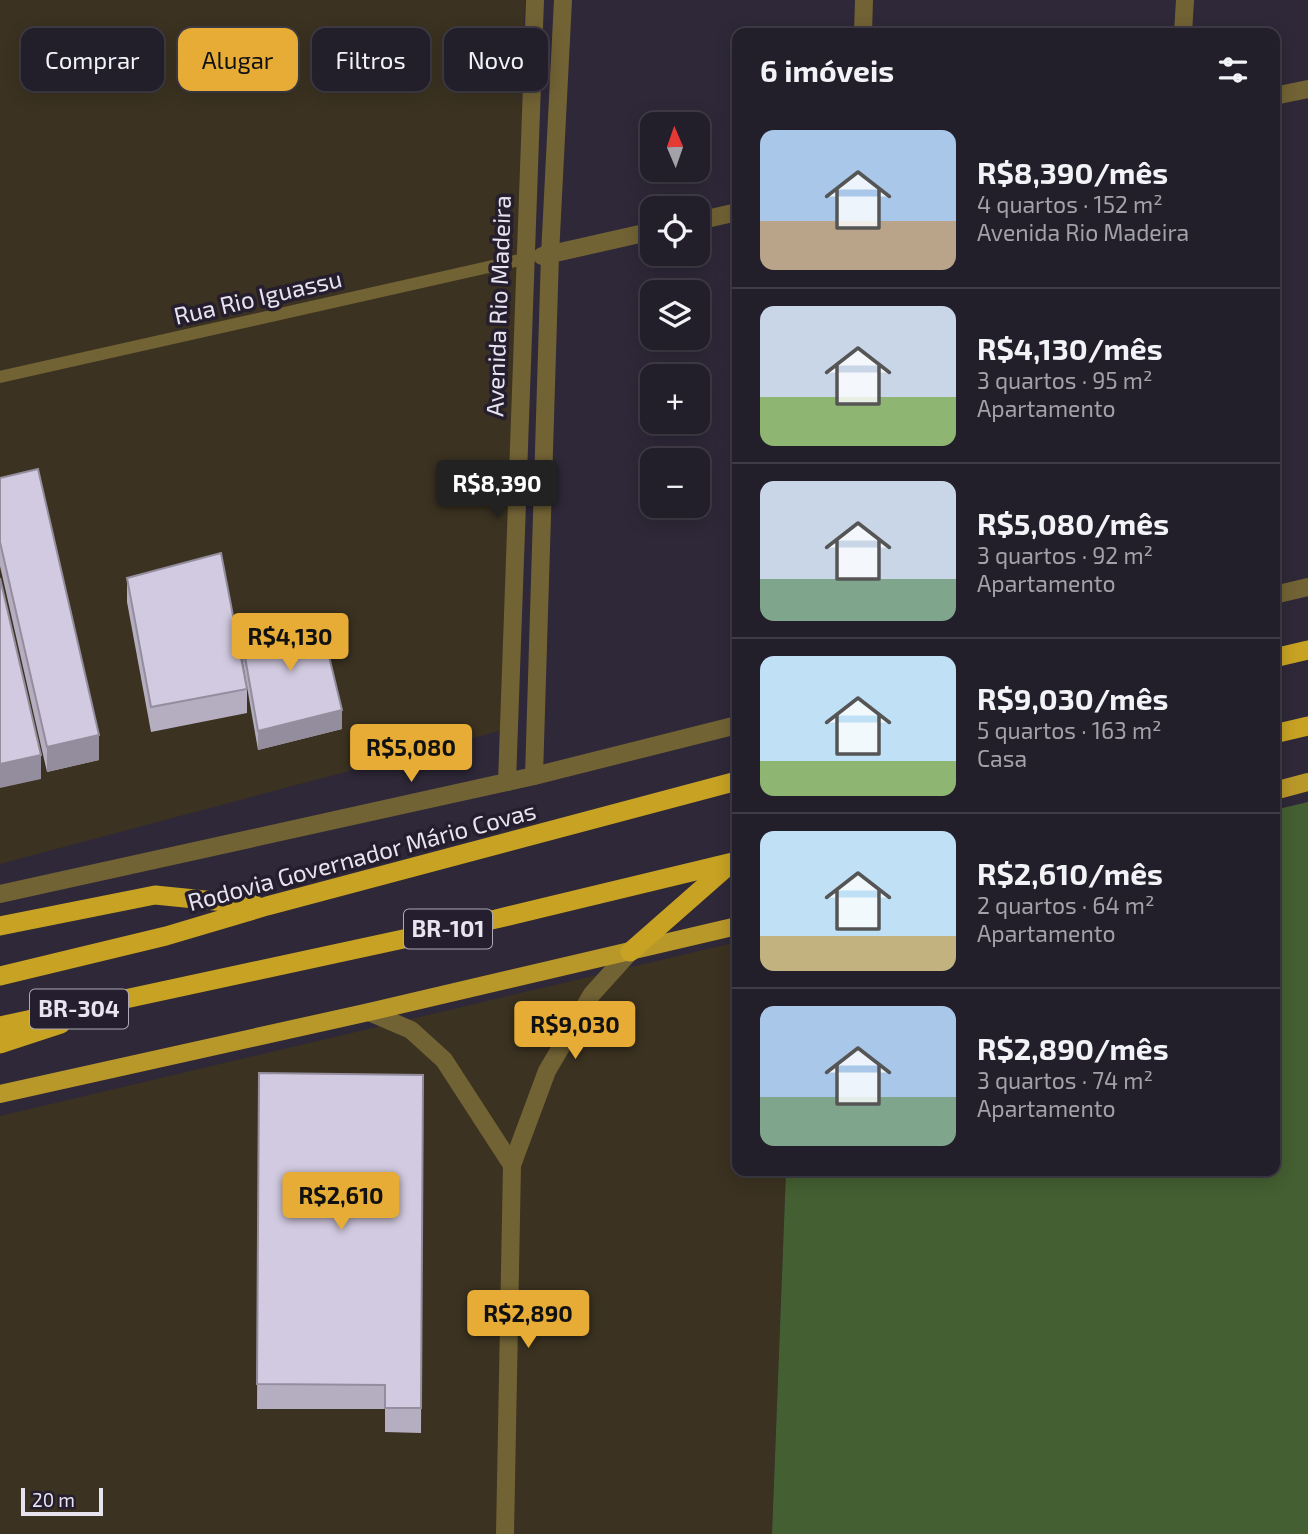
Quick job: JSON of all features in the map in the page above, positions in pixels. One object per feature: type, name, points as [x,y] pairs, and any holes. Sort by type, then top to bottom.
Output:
[{"type":"highway","points":[[1280,657],[1307,650]]},
{"type":"highway","points":[[1280,733],[1308,726]]},
{"type":"highway","name":"Rodovia Governador Mário Covas","points":[[0,976],[166,936],[267,906],[732,782]]},
{"type":"highway","name":"BR-101","points":[[0,1044],[158,992],[495,919],[732,861]]},
{"type":"highway","points":[[630,952],[732,863]]},
{"type":"highway","points":[[0,926],[155,895],[267,906]]},
{"type":"highway","name":"BR-304","points":[[0,1026],[158,992]]},
{"type":"main road","points":[[1280,789],[1308,782]]},
{"type":"main road","points":[[0,1094],[732,927]]},
{"type":"street","name":"Avenida Rio Madeira","points":[[507,782],[524,259],[536,0]]},
{"type":"street","name":"Avenida Rio Madeira","points":[[534,776],[550,255],[563,0]]},
{"type":"street","points":[[863,28],[864,0]]},
{"type":"street","points":[[1183,28],[1185,0]]},
{"type":"street","points":[[1280,95],[1308,89]]},
{"type":"street","points":[[710,218],[732,213]]},
{"type":"street","points":[[524,259],[640,234]]},
{"type":"street","points":[[1280,594],[1308,587]]},
{"type":"street","points":[[0,894],[534,776],[732,725]]},
{"type":"street","points":[[505,1534],[512,1165],[547,1070],[592,994],[630,952]]},
{"type":"street","points":[[369,1012],[411,1030],[444,1060],[512,1165]]},
{"type":"lane","name":"Rua Rio Iguassu","points":[[0,377],[524,259]]},
{"type":"shaded area","points":[[0,0],[525,0],[524,28],[444,28],[444,91],[522,91],[503,730],[0,864]]},
{"type":"shaded area","points":[[732,943],[732,1176],[786,1176],[772,1534],[0,1534],[0,1116]]},
{"type":"green space","points":[[1308,802],[1308,1534],[772,1534],[786,1176],[1280,1176],[1280,809]]},
{"type":"building","points":[[38,469],[99,735],[47,747],[0,542],[0,478]]},
{"type":"building","points":[[221,553],[247,689],[151,707],[127,578]]},
{"type":"building","points":[[0,578],[41,755],[0,764]]},
{"type":"building","points":[[319,615],[342,710],[258,731],[241,634]]},
{"type":"building","points":[[259,1073],[423,1075],[421,1408],[385,1408],[385,1385],[257,1384]]}]
